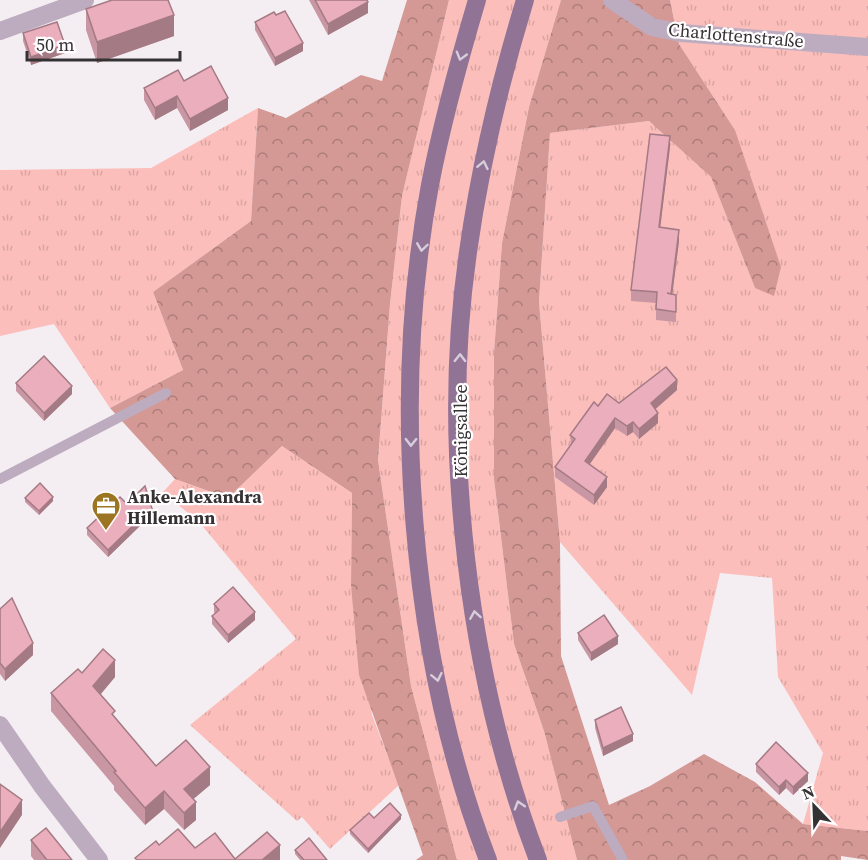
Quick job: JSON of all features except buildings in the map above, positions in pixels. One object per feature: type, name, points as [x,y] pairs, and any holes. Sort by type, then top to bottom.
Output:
[{"type":"main road","points":[[477,0],[456,74],[430,185],[416,290],[411,458],[417,545],[428,633],[462,781],[488,860]]},
{"type":"main road","name":"Königsallee","points":[[525,0],[496,106],[468,254],[461,320],[457,459],[466,565],[483,669],[502,750],[538,860]]},
{"type":"street","points":[[0,31],[85,0]]},
{"type":"street","name":"Charlottenstraße","points":[[612,0],[652,27],[681,33],[868,47]]},
{"type":"street","points":[[0,725],[42,786],[99,860]]},
{"type":"lane","points":[[0,479],[166,393]]},
{"type":"lane","points":[[560,817],[593,806],[623,860]]},
{"type":"green space","points":[[407,0],[449,0],[402,196],[390,304],[378,460],[411,686],[457,860],[416,860],[423,855],[359,675],[351,585],[352,493],[282,446],[228,498],[175,479],[110,408],[183,370],[153,292],[251,221],[258,108],[286,118],[361,75],[382,81]]},
{"type":"green space","points":[[449,0],[561,0],[529,107],[502,243],[494,353],[494,479],[514,644],[544,731],[577,860],[457,860],[411,686],[378,460],[390,304],[402,196]]},
{"type":"green space","points":[[561,0],[670,0],[679,44],[735,130],[781,267],[774,296],[755,288],[711,177],[649,121],[550,133],[539,302],[560,542],[561,656],[609,805],[650,786],[704,754],[755,782],[803,824],[868,831],[868,860],[841,856],[841,860],[577,860],[544,731],[514,644],[494,479],[494,353],[502,243],[529,107]]},
{"type":"green space","points":[[670,0],[868,0],[868,831],[803,824],[823,753],[778,677],[772,578],[720,573],[692,695],[560,542],[539,302],[550,133],[649,121],[711,177],[755,288],[735,130],[679,44]]},
{"type":"green space","points":[[258,108],[251,221],[153,292],[183,370],[110,408],[54,324],[0,336],[0,170],[151,168]]},
{"type":"green space","points":[[282,446],[352,493],[351,585],[372,715],[399,785],[330,849],[302,817],[297,821],[190,725],[296,639],[200,523],[163,492],[175,479],[228,498]]},
{"type":"place","name":"Anke-Alexandra Hillemann","points":[[106,532]]}]
